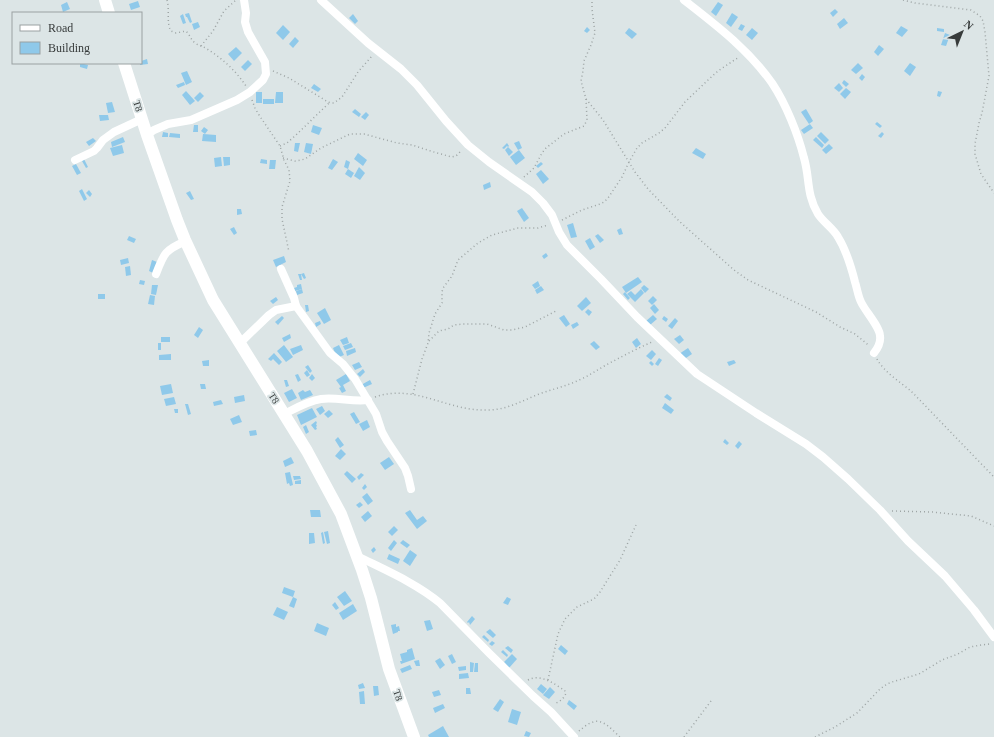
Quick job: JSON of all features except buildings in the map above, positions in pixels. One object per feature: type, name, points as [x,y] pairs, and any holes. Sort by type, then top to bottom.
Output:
[{"type":"street","points":[[105,0],[109,12]]},
{"type":"street","points":[[147,135],[168,124],[185,122],[237,100],[250,92],[263,80],[266,74],[265,62],[248,32],[245,22],[246,13],[244,0]]},
{"type":"street","points":[[321,0],[346,24],[401,69],[468,145],[489,162],[532,192],[552,215],[562,238],[567,244],[637,317],[697,374],[806,444],[848,479],[945,576],[974,610],[994,637]]},
{"type":"street","points":[[684,0],[732,38],[761,68],[773,85],[791,119],[804,159],[810,196],[818,214],[837,235],[846,252],[861,302],[880,335],[879,346],[874,353]]},
{"type":"street","name":"T8","points":[[124,64],[147,135],[177,220],[213,300],[319,471],[341,514],[371,598],[389,669],[414,737]]},
{"type":"street","points":[[75,160],[94,151],[103,140],[114,132],[142,119]]},
{"type":"street","points":[[156,274],[163,256],[173,247],[186,241]]},
{"type":"street","points":[[281,269],[296,306],[330,353],[350,372],[368,400],[376,414],[382,432],[408,476],[411,489]]},
{"type":"street","points":[[240,343],[276,310],[296,306]]},
{"type":"street","points":[[284,414],[307,403],[322,399],[357,401],[368,400]]},
{"type":"street","points":[[357,556],[430,594],[523,686],[549,709],[573,736]]},
{"type":"path","points":[[167,0],[170,30],[176,33],[186,31],[194,42],[214,54],[231,68],[243,81],[250,92],[255,108],[280,146],[283,158],[290,174],[289,186],[282,207],[282,219],[289,252]]},
{"type":"path","points":[[201,46],[213,31],[224,11],[236,0]]},
{"type":"path","points":[[520,184],[525,176],[534,168],[546,148],[564,134],[585,124],[587,118],[586,99],[580,81],[584,61],[592,45],[595,33],[592,0]]},
{"type":"path","points":[[903,0],[915,3],[967,9],[976,13],[983,21],[989,76],[974,144],[975,154],[981,174],[994,193]]},
{"type":"path","points":[[280,146],[287,143],[330,103],[334,103],[342,97],[358,72],[377,50]]},
{"type":"path","points":[[413,394],[422,359],[429,341],[429,332],[435,314],[442,300],[443,288],[452,276],[456,263],[462,256],[478,243],[492,235],[518,228],[538,228],[556,223],[577,212],[604,202],[622,177],[638,148],[647,140],[662,131],[685,102],[708,80],[728,64],[747,53]]},
{"type":"path","points":[[266,68],[289,78],[330,103]]},
{"type":"path","points":[[586,99],[603,120],[640,180],[688,229],[734,270],[748,280],[816,312],[854,334],[866,343],[880,364],[911,391],[994,477]]},
{"type":"path","points":[[283,158],[295,161],[305,159],[321,148],[350,134],[364,134],[397,143],[412,145],[452,157],[456,156],[468,145]]},
{"type":"path","points":[[429,341],[439,331],[446,330],[454,325],[487,324],[504,330],[512,330],[524,327],[556,311]]},
{"type":"path","points":[[368,400],[392,393],[413,394],[454,406],[477,410],[497,410],[577,382],[659,338]]},
{"type":"path","points":[[880,510],[932,512],[971,516],[994,526]]},
{"type":"path","points":[[548,680],[558,634],[565,619],[578,607],[594,598],[600,592],[620,560],[636,525]]},
{"type":"path","points":[[815,737],[835,727],[857,713],[880,689],[887,684],[919,674],[942,660],[958,654],[970,647],[994,644]]},
{"type":"path","points":[[523,686],[529,679],[537,678],[548,680],[562,689],[566,693],[565,697],[549,709]]},
{"type":"path","points":[[684,737],[711,701]]},
{"type":"path","points":[[573,736],[593,722],[599,721],[605,724],[620,737]]}]
